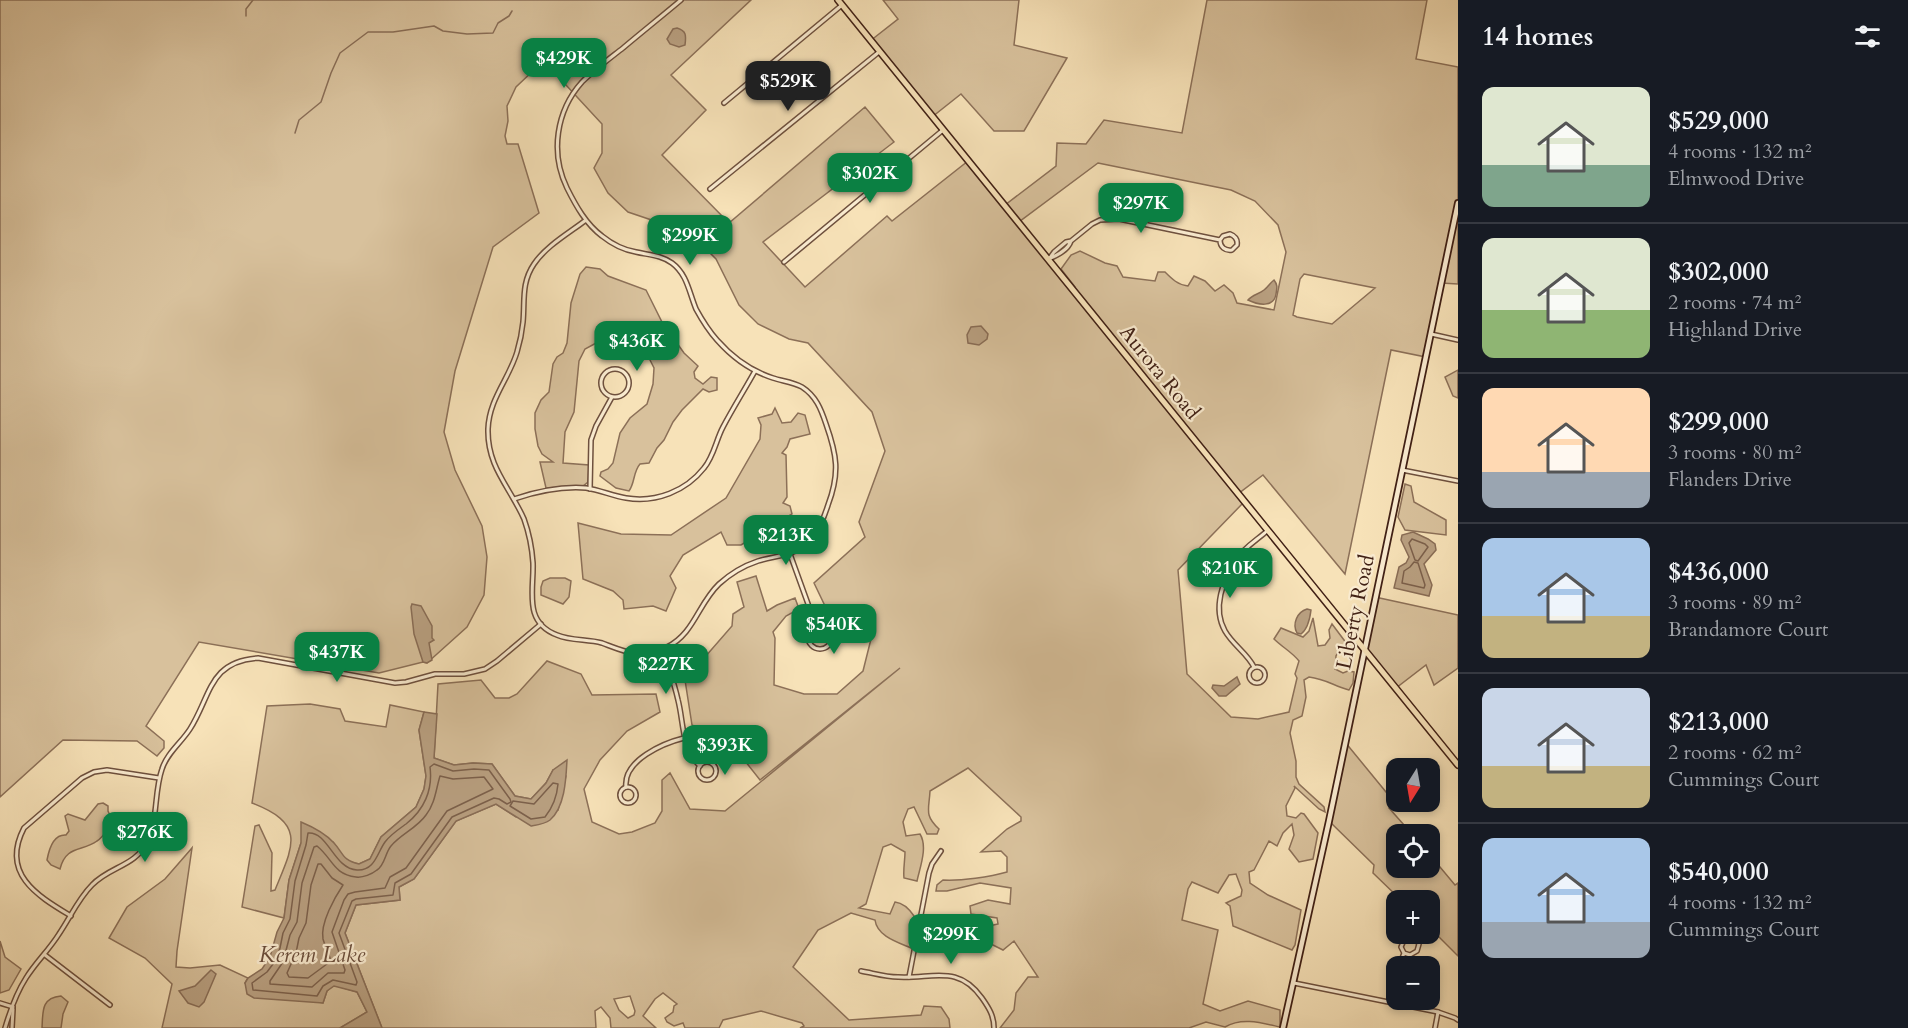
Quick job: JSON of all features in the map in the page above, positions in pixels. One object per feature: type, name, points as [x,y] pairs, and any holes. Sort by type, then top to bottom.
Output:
[{"type":"main road","name":"Aurora Road","points":[[840,2],[1458,765]]},
{"type":"street","points":[[586,220],[543,253],[531,268],[523,292],[523,323],[518,351],[491,409],[488,434],[493,463],[524,519],[533,565],[531,600],[533,610],[541,624],[551,633],[560,636],[592,641],[627,653],[648,654],[678,641],[693,624],[705,600],[726,578],[754,563],[790,554],[811,540],[821,525],[835,484],[835,453],[821,409],[814,397],[798,386],[755,371],[733,356],[708,328],[677,267],[664,258],[636,252],[613,243],[598,232],[586,220],[565,183],[558,158],[558,135],[565,109],[576,90],[585,79],[681,0]]},
{"type":"street","points":[[724,103],[840,2]]},
{"type":"street","points":[[710,189],[879,52]]},
{"type":"street","points":[[784,262],[943,130]]},
{"type":"street","name":"Liberty Road","points":[[1283,1028],[1458,203]]},
{"type":"street","points":[[1049,259],[1066,242],[1071,241],[1100,220],[1114,219],[1220,240]]},
{"type":"street","points":[[1230,234],[1237,240],[1237,245],[1232,250],[1225,250],[1221,247],[1220,240],[1223,236],[1230,234]]},
{"type":"street","points":[[1431,334],[1458,340]]},
{"type":"street","points":[[617,369],[628,377],[629,385],[621,396],[612,397],[602,389],[601,380],[609,370],[617,369]]},
{"type":"street","points":[[514,499],[539,491],[590,489],[627,498],[645,499],[663,496],[688,484],[706,465],[722,428],[755,371]]},
{"type":"street","points":[[590,489],[591,440],[612,397]]},
{"type":"street","points":[[1402,470],[1458,481]]},
{"type":"street","points":[[1254,667],[1249,673],[1250,680],[1260,683],[1266,678],[1266,673],[1263,669],[1254,667],[1223,628],[1219,601],[1236,560],[1267,531]]},
{"type":"street","points":[[790,554],[816,626]]},
{"type":"street","points":[[5,1028],[22,984],[45,956],[86,892],[97,880],[134,859],[145,846],[151,832],[159,778],[167,757],[189,730],[199,714],[213,681],[223,670],[236,663],[251,659],[264,659],[399,683],[435,674],[464,674],[485,669],[541,624]]},
{"type":"street","points":[[816,626],[828,628],[832,635],[831,643],[825,648],[818,649],[809,642],[810,631],[816,626]]},
{"type":"street","points":[[663,649],[678,700],[684,738],[690,755],[700,766],[699,774],[702,778],[710,779],[714,775],[716,770],[713,764],[708,762],[700,766]]},
{"type":"street","points":[[626,787],[631,787],[636,793],[636,798],[630,803],[621,798],[620,793],[626,787],[629,773],[645,755],[662,744],[684,738]]},
{"type":"street","points":[[12,862],[13,845],[24,828],[88,774],[107,770],[159,778]]},
{"type":"street","points":[[909,978],[929,873],[941,851]]},
{"type":"street","points":[[13,868],[15,874]]},
{"type":"street","points":[[19,880],[34,894],[72,916]]},
{"type":"street","points":[[1403,956],[1404,952],[1401,948],[1404,940],[1412,938],[1419,944],[1417,951],[1410,955],[1404,952]]},
{"type":"street","points":[[45,956],[110,1005]]},
{"type":"street","points":[[861,971],[909,978],[956,976],[975,988],[994,1018],[994,1028]]},
{"type":"street","points":[[1293,983],[1386,1001]]},
{"type":"street","points":[[0,1003],[13,1007]]},
{"type":"street","points":[[12,1028],[13,1007]]},
{"type":"street","points":[[1429,1010],[1458,1020]]},
{"type":"street","points":[[1435,1028],[1438,1012]]},
{"type":"shaded area","points":[[0,0],[751,0],[671,75],[706,110],[662,155],[729,223],[865,107],[894,142],[763,242],[805,287],[887,216],[892,221],[968,161],[1005,205],[1056,166],[1057,143],[1086,144],[1104,120],[1182,133],[1207,0],[1427,0],[1416,59],[1458,67],[1458,284],[1441,283],[1426,357],[1391,350],[1345,574],[1263,475],[1238,494],[1244,502],[1178,570],[1187,674],[1231,717],[1258,719],[1289,712],[1299,661],[1274,639],[1281,628],[1303,637],[1309,631],[1313,618],[1318,646],[1325,645],[1330,638],[1329,630],[1332,624],[1350,648],[1339,650],[1335,669],[1343,673],[1354,672],[1353,683],[1349,690],[1315,678],[1309,677],[1304,680],[1306,697],[1302,716],[1293,720],[1290,733],[1299,784],[1324,807],[1325,812],[1294,786],[1286,806],[1287,816],[1296,818],[1301,813],[1304,814],[1318,833],[1313,859],[1299,862],[1289,849],[1294,835],[1292,824],[1283,833],[1277,846],[1269,841],[1254,870],[1249,872],[1250,883],[1268,895],[1301,910],[1295,945],[1292,950],[1233,926],[1230,906],[1226,903],[1241,896],[1242,890],[1236,874],[1229,875],[1218,893],[1192,882],[1188,889],[1182,920],[1218,930],[1203,1004],[1220,1011],[1248,1001],[1280,1010],[1280,1027],[1238,1022],[1225,1027],[1206,1022],[1189,1028],[1000,1028],[1014,1010],[1016,993],[1028,977],[1038,977],[1014,941],[1003,950],[979,938],[943,931],[928,944],[924,939],[928,919],[943,917],[964,928],[998,924],[997,918],[971,914],[970,906],[988,900],[1010,904],[1011,888],[980,883],[947,891],[936,891],[937,885],[943,880],[992,876],[1007,872],[1007,857],[1001,851],[981,852],[1007,829],[1021,821],[1021,817],[968,768],[930,791],[928,812],[931,820],[939,829],[937,834],[927,834],[914,807],[908,809],[903,822],[906,836],[920,834],[923,845],[923,857],[917,881],[904,878],[905,852],[891,844],[883,847],[866,904],[859,908],[890,914],[895,902],[906,907],[914,916],[911,948],[884,934],[875,920],[851,913],[818,930],[793,967],[849,1020],[921,1015],[924,1006],[941,1007],[949,1019],[950,1028],[800,1028],[804,1026],[802,1023],[761,1011],[723,1020],[719,1028],[685,1028],[683,1023],[674,1026],[667,1022],[665,1018],[673,1012],[677,1004],[663,993],[655,999],[643,1016],[656,1028],[611,1028],[610,1018],[601,1007],[595,1011],[596,1028],[382,1028],[345,933],[356,905],[400,900],[399,887],[414,879],[456,821],[496,804],[516,817],[558,810],[566,776],[553,770],[546,783],[531,799],[515,796],[492,764],[454,765],[434,758],[438,684],[481,680],[495,698],[509,698],[517,694],[547,661],[581,674],[592,695],[656,694],[660,712],[627,731],[600,760],[584,789],[592,822],[619,834],[632,832],[655,823],[662,811],[662,780],[670,773],[690,809],[725,811],[900,668],[760,780],[734,747],[692,725],[685,680],[732,626],[733,614],[744,607],[737,582],[756,576],[767,611],[795,598],[799,609],[786,616],[773,632],[775,638],[774,685],[804,694],[837,694],[863,671],[872,635],[863,617],[858,616],[844,623],[824,615],[825,606],[814,583],[865,537],[859,522],[885,451],[872,412],[808,343],[789,339],[758,324],[739,305],[716,259],[699,242],[681,230],[628,212],[608,193],[594,168],[602,153],[602,124],[553,71],[534,70],[516,87],[507,106],[508,121],[505,136],[507,144],[518,144],[539,213],[493,247],[455,371],[444,432],[455,470],[482,526],[487,557],[484,595],[467,627],[427,663],[379,673],[199,642],[146,726],[164,741],[164,748],[157,756],[137,741],[63,740],[0,797]],"holes":[[[1098,163],[1231,190],[1255,201],[1278,225],[1286,252],[1274,310],[1237,303],[1233,293],[1224,285],[1215,291],[1205,281],[1194,276],[1188,286],[1178,283],[1165,272],[1158,272],[1155,281],[1123,277],[1117,266],[1080,251],[1071,255],[1061,269],[1075,287],[1073,289],[1019,222]],[[1304,274],[1375,288],[1332,324],[1293,315],[1300,279]],[[630,996],[635,1011],[634,1015],[628,1018],[619,1010],[614,999]]]},
{"type":"shaded area","points":[[883,0],[1019,0],[1014,45],[1067,58],[1024,131],[994,131],[961,94],[932,117],[870,41],[898,19]]},
{"type":"shaded area","points":[[586,267],[600,269],[608,276],[646,290],[662,322],[684,353],[698,366],[694,372],[695,378],[703,384],[711,377],[717,378],[717,390],[709,392],[703,389],[682,410],[649,463],[640,464],[638,467],[629,491],[616,488],[600,476],[601,472],[613,463],[620,433],[630,418],[647,404],[653,384],[654,368],[647,354],[619,341],[598,342],[585,349],[579,361],[574,412],[565,432],[563,463],[589,465],[588,482],[583,486],[546,488],[540,462],[553,462],[542,454],[538,446],[535,413],[541,400],[549,392],[553,364],[563,353],[567,343],[571,303],[580,274]]},
{"type":"shaded area","points":[[1458,370],[1458,398],[1453,396],[1445,377]]},
{"type":"shaded area","points":[[775,408],[782,423],[791,422],[798,413],[805,415],[810,434],[790,439],[782,453],[786,455],[787,497],[783,503],[790,506],[792,514],[741,545],[727,545],[721,532],[683,555],[670,576],[676,588],[666,611],[653,606],[624,609],[623,600],[613,591],[583,579],[578,523],[621,534],[671,535],[726,498],[760,439],[761,425],[758,418],[772,414]]},
{"type":"shaded area","points":[[1405,484],[1411,486],[1414,502],[1446,520],[1446,535],[1405,530],[1398,517]]},
{"type":"shaded area","points":[[550,578],[565,578],[571,581],[569,597],[563,604],[541,595],[543,581]]},
{"type":"shaded area","points":[[1375,597],[1458,615],[1458,668],[1434,685],[1426,665],[1396,688],[1364,649]]},
{"type":"shaded area","points":[[310,704],[340,709],[345,721],[386,727],[390,705],[424,712],[419,730],[426,776],[424,789],[416,807],[381,837],[370,859],[359,864],[346,861],[333,842],[301,843],[289,880],[284,918],[242,907],[255,826],[259,825],[272,853],[271,891],[275,890],[290,849],[291,838],[288,828],[281,819],[252,803],[267,706]]},
{"type":"shaded area","points":[[1345,742],[1386,792],[1386,812],[1393,812],[1403,824],[1386,824],[1386,878],[1440,878],[1440,867],[1455,885],[1458,883],[1458,956],[1440,938],[1440,890],[1391,890],[1373,873],[1374,865],[1329,821]]},
{"type":"shaded area","points":[[103,803],[108,806],[113,822],[104,835],[91,844],[70,852],[60,869],[51,865],[47,860],[53,843],[69,831],[65,816],[68,814],[85,820],[98,804]]},
{"type":"shaded area","points":[[192,848],[176,967],[220,965],[248,978],[245,983],[323,1003],[327,991],[334,985],[357,992],[367,1012],[340,1028],[162,1028],[172,984],[145,958],[109,938],[127,907],[165,879]]},
{"type":"shaded area","points":[[0,941],[5,957],[21,969],[9,990],[0,993]]},
{"type":"shaded area","points":[[61,996],[68,1002],[61,1028],[42,1028],[44,1006],[50,999]]},
{"type":"water","points":[[677,28],[686,36],[685,45],[679,47],[670,44],[667,39],[673,29]]},
{"type":"water","points":[[1274,280],[1277,288],[1272,302],[1261,304],[1248,300],[1264,290]]},
{"type":"water","points":[[981,326],[988,334],[987,339],[979,345],[968,343],[967,335],[971,327]]},
{"type":"water","points":[[1413,532],[1435,544],[1436,550],[1424,564],[1432,585],[1429,596],[1394,588],[1399,567],[1406,563],[1409,557],[1401,540],[1402,535]]},
{"type":"water","points":[[412,604],[421,606],[432,626],[434,640],[429,643],[432,660],[427,663],[423,662],[414,634]]},
{"type":"water","points":[[1307,609],[1311,610],[1307,626],[1301,634],[1297,633],[1296,619]]},
{"type":"water","points":[[1237,677],[1240,684],[1226,696],[1219,696],[1212,688],[1213,685],[1224,686]]},
{"type":"water","name":"Kerem Lake","points":[[424,712],[437,714],[434,758],[454,765],[492,764],[515,796],[531,799],[546,783],[553,770],[567,760],[564,792],[559,808],[550,820],[531,826],[496,804],[456,821],[414,879],[399,887],[400,900],[356,905],[345,933],[382,1028],[340,1028],[367,1012],[357,992],[334,986],[327,991],[323,1003],[254,998],[247,994],[245,983],[248,978],[262,969],[270,957],[277,932],[284,918],[289,880],[301,843],[301,822],[327,836],[349,861],[359,864],[370,859],[381,837],[416,807],[424,789],[426,776],[419,730]]},
{"type":"water","points":[[211,970],[216,974],[204,1002],[199,1007],[188,1003],[179,991],[195,986]]},
{"type":"waterway","points":[[246,16],[246,9],[253,0]]},
{"type":"waterway","points":[[295,133],[299,120],[321,102],[340,53],[368,32],[393,32],[434,26],[443,31],[467,34],[493,33],[498,23],[509,16],[512,11]]}]
